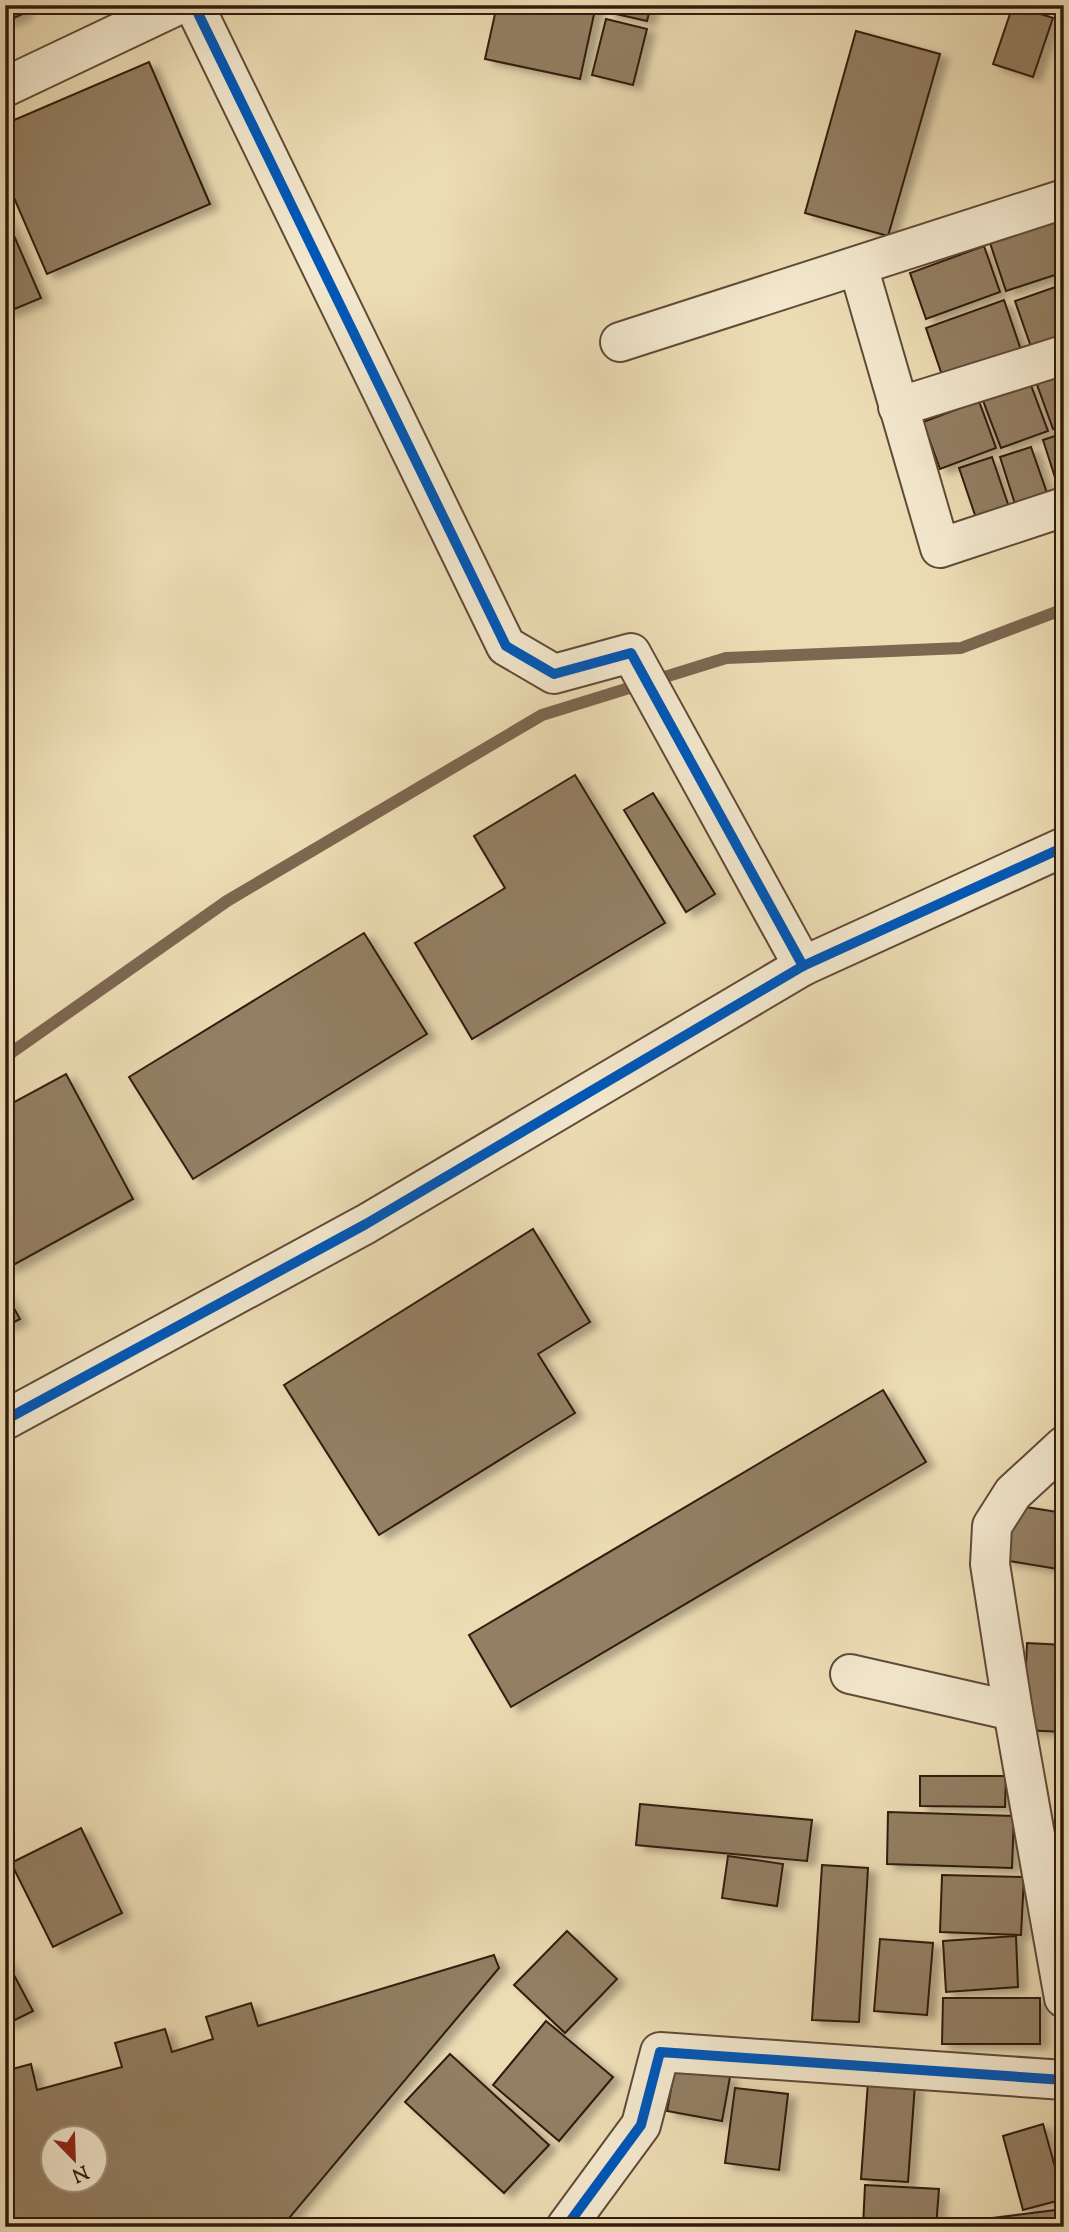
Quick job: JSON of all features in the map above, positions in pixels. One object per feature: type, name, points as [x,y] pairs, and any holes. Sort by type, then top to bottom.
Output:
[{"type":"street","points":[[5,87],[178,5]]},
{"type":"street","points":[[194,5],[506,646],[554,674],[631,653],[803,966]]},
{"type":"street","points":[[620,342],[1064,199]]},
{"type":"street","points":[[858,266],[940,548],[1064,507]]},
{"type":"street","points":[[898,407],[1064,355]]},
{"type":"street","points":[[5,1420],[366,1224],[803,966],[1064,847]]},
{"type":"street","points":[[1064,1446],[1013,1493],[992,1526],[990,1564],[1013,1711],[1055,1891],[1064,1997]]},
{"type":"street","points":[[850,1674],[1013,1711]]},
{"type":"street","points":[[566,2227],[641,2125],[660,2052],[1064,2080]]},
{"type":"building","points":[[5,5],[21,5],[25,13],[5,22]]},
{"type":"building","points":[[497,5],[596,5],[580,79],[485,59]]},
{"type":"building","points":[[608,5],[651,5],[647,21],[607,12]]},
{"type":"building","points":[[1013,5],[1053,18],[1033,77],[993,64]]},
{"type":"building","points":[[606,19],[647,29],[633,85],[592,75]]},
{"type":"building","points":[[856,31],[940,54],[888,236],[805,213]]},
{"type":"building","points":[[149,62],[210,204],[47,274],[5,177],[5,124]]},
{"type":"building","points":[[5,215],[41,298],[5,313]]},
{"type":"building","points":[[1064,219],[1064,272],[1006,291],[990,243]]},
{"type":"building","points":[[984,246],[1000,292],[926,319],[910,273]]},
{"type":"building","points":[[1064,284],[1064,335],[1031,347],[1015,301]]},
{"type":"building","points":[[1004,300],[1021,350],[943,378],[926,328]]},
{"type":"building","points":[[1064,369],[1064,426],[1053,429],[1035,379]]},
{"type":"building","points":[[1029,380],[1048,431],[1001,448],[982,398]]},
{"type":"building","points":[[979,401],[996,448],[940,469],[923,422]]},
{"type":"building","points":[[1064,433],[1064,488],[1059,490],[1043,440]]},
{"type":"building","points":[[1031,447],[1047,493],[1015,504],[1000,457]]},
{"type":"building","points":[[992,457],[1009,507],[976,518],[959,468]]},
{"type":"building","points":[[575,775],[665,923],[472,1039],[415,943],[505,888],[474,836]]},
{"type":"building","points":[[653,793],[715,894],[686,912],[624,810]]},
{"type":"building","points":[[364,933],[427,1034],[193,1179],[129,1077]]},
{"type":"building","points":[[66,1074],[133,1199],[6,1269],[5,1107]]},
{"type":"building","points":[[533,1229],[590,1322],[538,1354],[575,1413],[379,1535],[284,1385]]},
{"type":"building","points":[[5,1292],[20,1319],[5,1327]]},
{"type":"building","points":[[883,1390],[926,1462],[511,1707],[469,1635]]},
{"type":"building","points":[[1013,1505],[1064,1513],[1064,1570],[1003,1560]]},
{"type":"building","points":[[1027,1643],[1064,1645],[1064,1732],[1023,1730]]},
{"type":"building","points":[[920,1776],[1006,1776],[1005,1807],[920,1806]]},
{"type":"building","points":[[640,1804],[812,1820],[807,1861],[636,1845]]},
{"type":"building","points":[[888,1812],[1014,1816],[1012,1868],[887,1864]]},
{"type":"building","points":[[81,1828],[122,1913],[53,1947],[11,1863]]},
{"type":"building","points":[[728,1856],[783,1864],[777,1906],[722,1898]]},
{"type":"building","points":[[822,1865],[868,1868],[859,2022],[812,2020]]},
{"type":"building","points":[[942,1875],[1024,1877],[1021,1935],[940,1932]]},
{"type":"building","points":[[567,1931],[617,1979],[565,2033],[514,1985]]},
{"type":"building","points":[[1016,1936],[1018,1987],[946,1992],[943,1941]]},
{"type":"building","points":[[880,1939],[933,1943],[927,2015],[874,2011]]},
{"type":"building","points":[[494,1955],[499,1968],[285,2223],[272,2227],[5,2227],[5,2071],[31,2064],[37,2090],[122,2067],[115,2043],[165,2029],[172,2052],[213,2039],[206,2017],[251,2003],[258,2026]]},
{"type":"building","points":[[5,1958],[33,2011],[5,2025]]},
{"type":"building","points":[[943,1998],[1040,1998],[1040,2044],[942,2044]]},
{"type":"building","points":[[546,2021],[613,2077],[559,2141],[493,2085]]},
{"type":"building","points":[[450,2054],[549,2145],[504,2193],[405,2102]]},
{"type":"building","points":[[675,2067],[730,2077],[722,2121],[667,2111]]},
{"type":"building","points":[[868,2082],[915,2084],[908,2182],[861,2179]]},
{"type":"building","points":[[735,2088],[788,2094],[779,2170],[725,2163]]},
{"type":"building","points":[[1043,2124],[1064,2199],[1023,2210],[1003,2136]]},
{"type":"building","points":[[865,2185],[939,2189],[936,2227],[863,2227]]},
{"type":"building","points":[[1064,2209],[1064,2227],[953,2227],[953,2223]]},
{"type":"waterway","points":[[5,1057],[227,901],[542,715],[726,658],[961,648],[1064,609]]},
{"type":"cycle path","points":[[194,5],[506,646],[554,674],[631,653],[803,966]]},
{"type":"cycle path","points":[[5,1420],[366,1224],[803,966],[1064,847]]},
{"type":"cycle path","points":[[566,2227],[641,2125],[660,2052],[1064,2080]]}]
